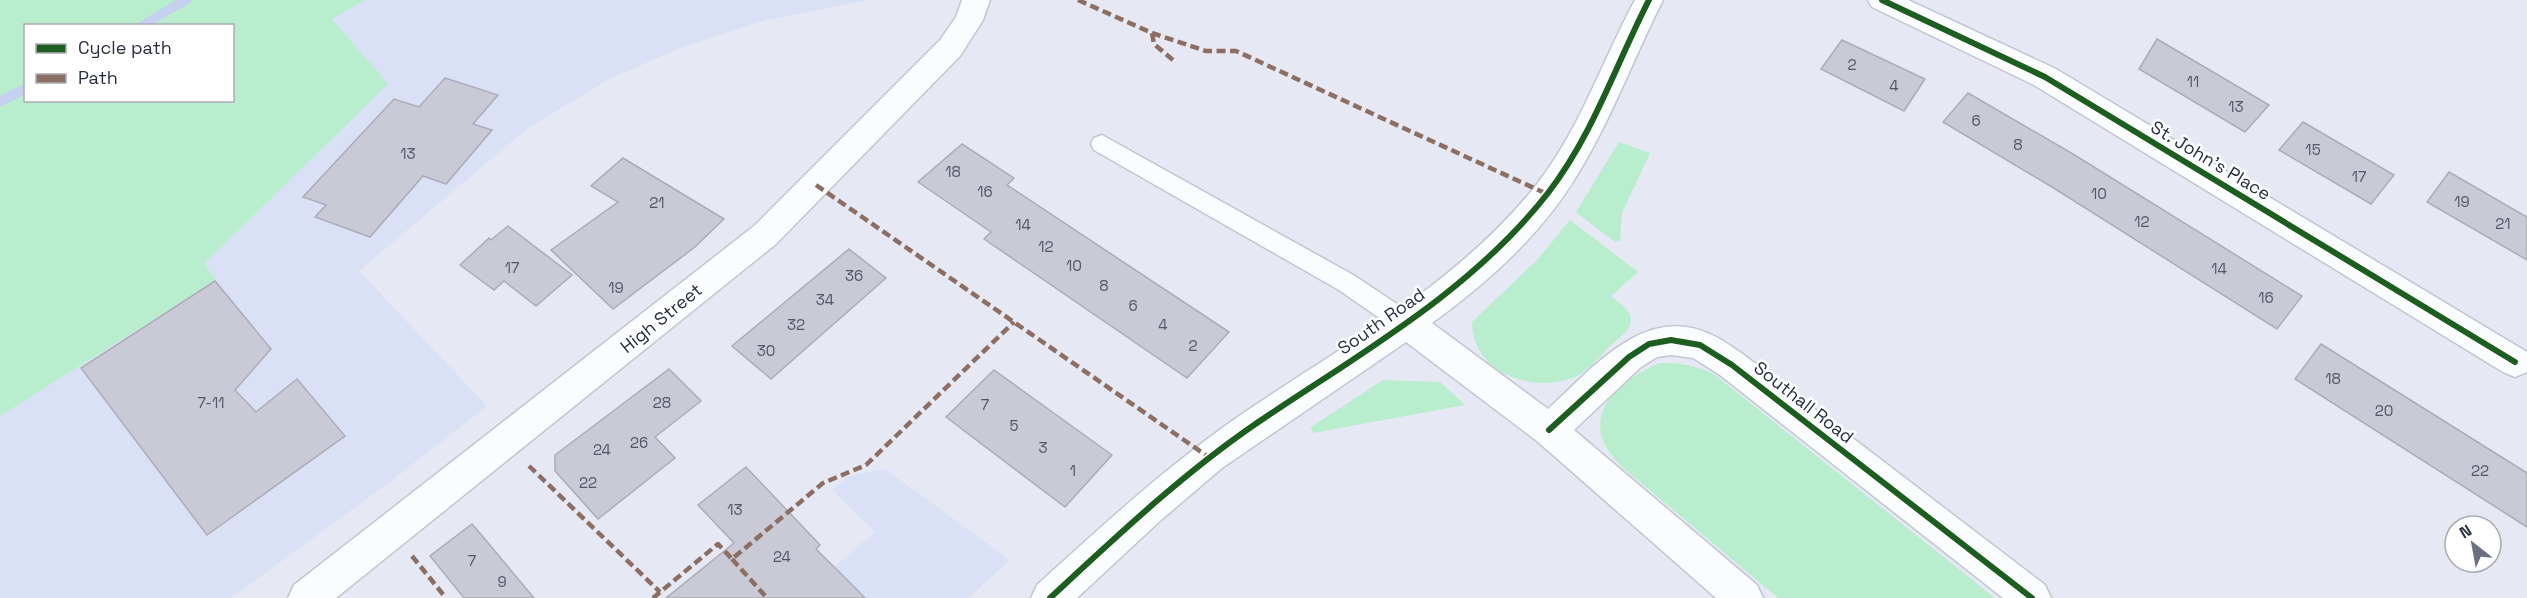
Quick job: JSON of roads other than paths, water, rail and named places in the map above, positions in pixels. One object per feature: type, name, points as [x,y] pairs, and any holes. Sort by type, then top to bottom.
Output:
[{"type":"street","name":"High Street","points":[[307,598],[765,235],[950,48],[969,20],[976,0]]},
{"type":"street","name":"South Road","points":[[1050,598],[1121,532],[1210,458],[1407,324],[1482,264],[1513,234],[1571,162],[1649,0]]},
{"type":"street","name":"St. John's Place","points":[[1882,0],[2045,77],[2515,362]]},
{"type":"street","points":[[1407,324],[1549,430],[1744,598]]},
{"type":"street","name":"Southall Road","points":[[1549,430],[1629,357],[1649,344],[1671,340],[1700,345],[1732,365],[2032,598]]},
{"type":"lane","name":"South Road","points":[[1102,144],[1347,283],[1407,324]]},
{"type":"waterway","points":[[143,24],[186,0]]},
{"type":"waterway","points":[[0,102],[24,89]]}]
